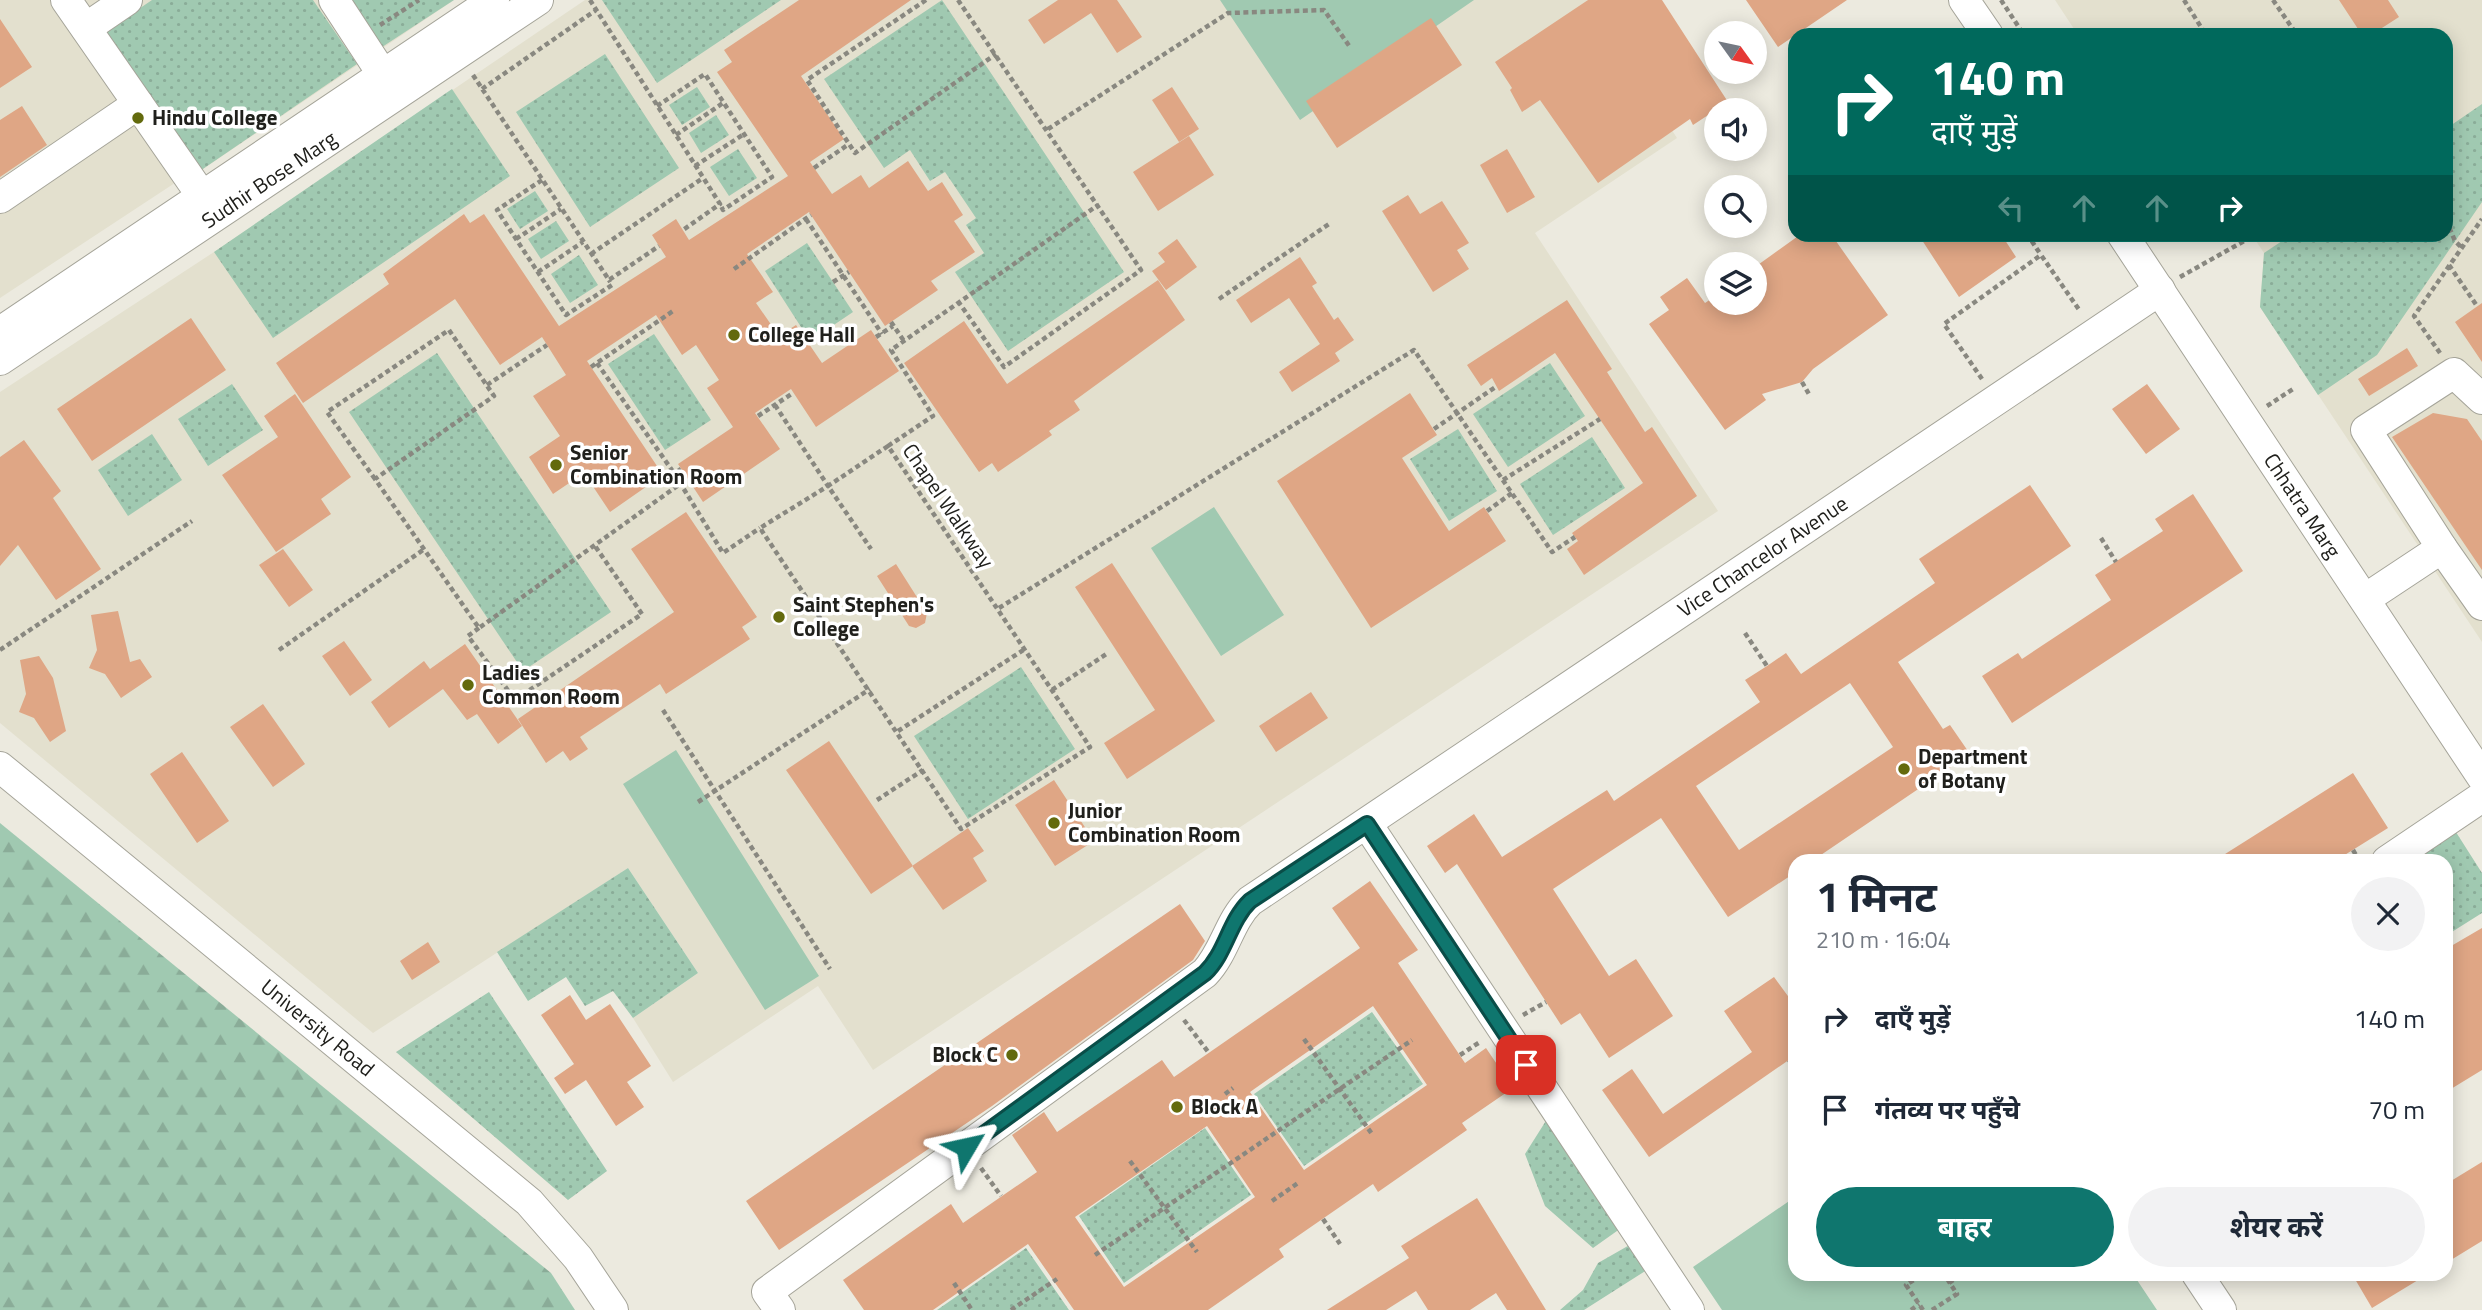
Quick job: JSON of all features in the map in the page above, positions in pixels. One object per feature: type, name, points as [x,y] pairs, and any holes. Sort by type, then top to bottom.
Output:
[{"type":"street","points":[[66,0],[202,196]]},
{"type":"street","points":[[86,28],[127,0]]},
{"type":"street","points":[[334,0],[383,75]]},
{"type":"street","name":"Sudhir Bose Marg","points":[[0,332],[494,0]]},
{"type":"street","name":"Sudhir Bose Marg","points":[[0,360],[537,0]]},
{"type":"street","points":[[1964,0],[1983,28]]},
{"type":"street","points":[[0,198],[138,104]]},
{"type":"street","name":"Chhatra Marg","points":[[2127,242],[2365,599],[2481,779]]},
{"type":"street","name":"Vice Chancelor Avenue","points":[[780,1310],[767,1292],[1212,967],[1240,912],[1250,901],[2160,290]]},
{"type":"street","points":[[2482,399],[2454,373],[2366,430],[2482,605]]},
{"type":"street","points":[[2365,599],[2442,548]]},
{"type":"street","name":"University Road","points":[[0,767],[529,1202],[578,1258],[613,1310]]},
{"type":"street","points":[[2395,854],[2481,779]]},
{"type":"street","points":[[1367,824],[1689,1310]]},
{"type":"street","points":[[2202,1281],[2221,1310]]},
{"type":"path","points":[[372,18],[377,27],[419,0]]},
{"type":"path","points":[[590,0],[657,106],[676,135],[723,210],[772,177],[705,74],[657,106]]},
{"type":"path","points":[[926,0],[807,80],[855,153],[996,54]]},
{"type":"path","points":[[958,0],[1142,270],[1004,367],[960,304]]},
{"type":"path","points":[[2184,0],[2202,28]]},
{"type":"path","points":[[2273,0],[2292,28]]},
{"type":"path","points":[[482,89],[596,10]]},
{"type":"path","points":[[1048,129],[1228,13],[1324,10],[1350,47]]},
{"type":"path","points":[[458,53],[612,285],[566,315],[497,209],[542,180]]},
{"type":"path","points":[[676,135],[723,103]]},
{"type":"path","points":[[695,166],[744,134]]},
{"type":"path","points":[[814,168],[849,144]]},
{"type":"path","points":[[591,254],[703,178]]},
{"type":"path","points":[[682,230],[719,204]]},
{"type":"path","points":[[888,446],[933,416],[891,350],[1098,205]]},
{"type":"path","points":[[516,239],[561,209]]},
{"type":"path","points":[[734,269],[809,217],[842,276],[882,334]]},
{"type":"path","points":[[2454,373],[2414,317],[2482,220]]},
{"type":"path","points":[[1219,299],[1329,224]]},
{"type":"path","points":[[2453,236],[2462,248]]},
{"type":"path","points":[[538,272],[583,242]]},
{"type":"path","points":[[2032,242],[2095,332]]},
{"type":"path","points":[[2160,290],[2243,242]]},
{"type":"path","points":[[609,281],[659,246]]},
{"type":"path","points":[[1996,398],[1944,324],[2041,256]]},
{"type":"path","points":[[2449,265],[2477,306]]},
{"type":"path","points":[[833,282],[849,272]]},
{"type":"path","points":[[591,367],[673,311]]},
{"type":"path","points":[[876,337],[892,324],[905,342]]},
{"type":"path","points":[[375,479],[494,396],[449,330],[327,412],[479,628]]},
{"type":"path","points":[[487,385],[547,345]]},
{"type":"path","points":[[999,608],[1414,350],[1552,552],[1575,537]]},
{"type":"path","points":[[595,545],[642,614],[516,700],[468,636],[680,484],[597,363]]},
{"type":"path","points":[[1802,382],[1811,396]]},
{"type":"path","points":[[1434,429],[1497,386]]},
{"type":"path","points":[[758,416],[793,393]]},
{"type":"path","points":[[775,405],[871,549]]},
{"type":"path","points":[[1503,480],[1600,419]]},
{"type":"path","name":"Chapel Walkway","points":[[680,484],[723,553],[888,446],[1090,747],[961,829],[923,770]]},
{"type":"path","points":[[658,478],[662,482],[681,468]]},
{"type":"path","points":[[1487,511],[1512,493]]},
{"type":"path","points":[[0,650],[191,520]]},
{"type":"path","points":[[760,528],[923,770],[877,800]]},
{"type":"path","points":[[2101,538],[2116,562]]},
{"type":"path","points":[[279,650],[423,550]]},
{"type":"path","points":[[1745,633],[1767,666]]},
{"type":"path","points":[[898,731],[1025,649]]},
{"type":"path","points":[[1052,690],[1108,653]]},
{"type":"path","points":[[698,802],[870,689]]},
{"type":"path","points":[[663,710],[830,969]]},
{"type":"path","points":[[2353,850],[2355,854]]},
{"type":"path","points":[[1169,999],[1209,1052]]},
{"type":"path","points":[[1304,1039],[1372,1134]]},
{"type":"path","points":[[1095,1255],[1412,1040]]},
{"type":"path","points":[[1225,1094],[1233,1088]]},
{"type":"path","points":[[966,1147],[1001,1196]]},
{"type":"path","points":[[1130,1161],[1197,1252]]},
{"type":"path","points":[[1272,1201],[1298,1183]]},
{"type":"path","points":[[1323,1219],[1340,1244]]},
{"type":"path","points":[[1011,1310],[1057,1279]]},
{"type":"path","points":[[1911,1281],[1906,1285],[1923,1310]]},
{"type":"path","points":[[1932,1310],[1940,1308],[1957,1294],[1950,1283],[1953,1281]]},
{"type":"path","points":[[954,1283],[972,1310]]},
{"type":"path","points":[[1910,1310],[1919,1304]]},
{"type":"shaded area","name":"Hindu College","points":[[0,0],[454,0],[197,173],[187,175],[0,298]]},
{"type":"shaded area","name":"Saint Stephen's College","points":[[585,0],[1587,0],[1677,138],[1535,233],[1718,511],[873,1070],[818,986],[673,1082],[633,1018],[698,973],[628,868],[373,1033],[0,723],[0,392],[214,252]]},
{"type":"shaded area","points":[[2055,0],[2482,0],[2482,642],[2260,307],[2264,253],[2257,242],[2453,242],[2453,28],[2073,28]]},
{"type":"green space","points":[[152,0],[313,0],[357,64],[197,173],[102,34]]},
{"type":"green space","points":[[343,0],[454,0],[376,51]]},
{"type":"green space","points":[[602,0],[781,0],[657,83]]},
{"type":"green space","points":[[942,0],[1124,272],[1008,351],[955,272],[984,253],[966,225],[976,218],[945,172],[930,181],[910,150],[884,168],[824,79]]},
{"type":"green space","points":[[1220,0],[1474,0],[1300,120]]},
{"type":"green space","points":[[605,54],[679,168],[590,227],[516,112]]},
{"type":"green space","points":[[697,87],[710,107],[682,125],[669,105]]},
{"type":"green space","points":[[452,89],[510,176],[273,338],[214,252]]},
{"type":"green space","points":[[2482,104],[2482,202],[2377,355],[2318,395],[2260,307],[2264,253],[2280,242],[2453,242],[2453,124]]},
{"type":"green space","points":[[716,115],[729,135],[701,153],[689,133]]},
{"type":"green space","points":[[738,149],[757,178],[729,196],[710,167]]},
{"type":"green space","points":[[535,191],[548,211],[520,229],[507,209]]},
{"type":"green space","points":[[556,221],[569,241],[541,259],[528,239]]},
{"type":"green space","points":[[807,243],[853,312],[810,341],[765,271]]},
{"type":"green space","points":[[579,255],[598,285],[570,303],[551,274]]},
{"type":"green space","points":[[654,334],[711,420],[665,450],[608,364]]},
{"type":"green space","points":[[437,353],[611,612],[523,671],[349,412]]},
{"type":"green space","points":[[1550,363],[1585,416],[1508,467],[1473,414]]},
{"type":"green space","points":[[232,384],[263,430],[208,466],[178,419]]},
{"type":"green space","points":[[1458,429],[1497,491],[1449,521],[1410,459]]},
{"type":"green space","points":[[152,434],[182,480],[128,516],[98,470]]},
{"type":"green space","points":[[1592,437],[1625,488],[1553,535],[1520,484]]},
{"type":"green space","points":[[1214,507],[1284,615],[1221,656],[1151,548]]},
{"type":"green space","points":[[1021,667],[1075,749],[968,819],[914,736]]},
{"type":"green space","points":[[676,750],[819,976],[765,1010],[623,784]]},
{"type":"green space","points":[[0,823],[551,1273],[575,1310],[0,1310]]},
{"type":"green space","points":[[2454,829],[2482,873],[2482,913],[2453,931],[2453,854],[2415,854]]},
{"type":"green space","points":[[628,868],[698,973],[633,1018],[613,991],[585,1006],[566,977],[528,1001],[497,952]]},
{"type":"green space","points":[[489,992],[607,1171],[568,1200],[396,1052]]},
{"type":"green space","points":[[1372,1012],[1423,1084],[1304,1166],[1254,1094]]},
{"type":"green space","points":[[1549,1116],[1624,1226],[1593,1248],[1545,1206],[1525,1154]]},
{"type":"green space","points":[[1205,1128],[1251,1195],[1124,1283],[1079,1216]]},
{"type":"green space","points":[[1788,1202],[1788,1281],[2138,1281],[2157,1310],[1722,1310],[1693,1267]]},
{"type":"green space","points":[[1633,1243],[1650,1268],[1584,1310],[1560,1310],[1583,1290],[1598,1263]]},
{"type":"green space","points":[[1026,1248],[1069,1310],[937,1310]]},
{"type":"building","points":[[799,0],[911,0],[801,76],[844,139],[810,162],[832,194],[861,175],[869,188],[908,161],[928,191],[942,182],[963,215],[954,221],[975,252],[931,281],[938,290],[885,326],[809,212],[747,254],[773,292],[756,303],[779,336],[796,325],[822,363],[871,330],[899,371],[816,427],[791,389],[755,413],[780,449],[703,502],[678,464],[733,427],[707,388],[719,380],[696,345],[682,355],[656,315],[587,361],[663,475],[610,512],[584,473],[553,494],[529,457],[560,436],[533,396],[566,375],[542,337],[500,365],[455,299],[303,403],[276,363],[389,284],[383,274],[464,214],[470,223],[484,214],[559,326],[666,257],[652,235],[676,219],[689,240],[788,176],[717,72],[732,62],[724,50]]},
{"type":"building","points":[[1058,0],[1117,0],[1142,37],[1117,53],[1091,13],[1044,44],[1028,20]]},
{"type":"building","points":[[1588,0],[1662,0],[1704,65],[1704,84],[1716,84],[1725,98],[1704,98],[1704,118],[1693,125],[1690,119],[1598,183],[1540,100],[1522,112],[1510,90],[1512,88],[1495,62]]},
{"type":"building","points":[[1746,0],[1847,0],[1806,28],[1788,28],[1788,40],[1778,47],[1768,32],[1768,21],[1760,21]]},
{"type":"building","points":[[2339,0],[2388,0],[2399,17],[2382,28],[2357,28]]},
{"type":"building","points":[[1431,18],[1462,65],[1337,148],[1306,101]]},
{"type":"building","points":[[0,19],[32,67],[0,88]]},
{"type":"building","points":[[1172,87],[1199,129],[1179,142],[1152,100]]},
{"type":"building","points":[[22,106],[47,145],[0,177],[0,120]]},
{"type":"building","points":[[1189,136],[1214,175],[1158,211],[1133,172]]},
{"type":"building","points":[[1507,149],[1535,197],[1507,213],[1480,165]]},
{"type":"building","points":[[1408,195],[1420,214],[1442,201],[1469,243],[1457,250],[1469,269],[1433,292],[1382,211]]},
{"type":"building","points":[[1177,239],[1197,267],[1166,290],[1152,271],[1165,262],[1158,253]]},
{"type":"building","points":[[1790,242],[1837,242],[1888,315],[1813,369],[1802,382],[1762,394],[1766,400],[1725,430],[1649,324],[1669,310],[1660,297],[1687,278],[1704,302],[1704,315],[1767,315],[1767,258]]},
{"type":"building","points":[[1923,242],[2006,242],[2016,257],[1959,297]]},
{"type":"building","points":[[1300,257],[1317,283],[1312,286],[1334,320],[1338,317],[1354,340],[1335,353],[1340,361],[1292,392],[1279,372],[1320,344],[1289,298],[1251,323],[1236,300]]},
{"type":"building","points":[[1158,280],[1185,320],[1074,401],[1080,410],[1049,431],[1052,435],[998,472],[992,463],[979,472],[904,363],[964,321],[1007,384]]},
{"type":"building","points":[[1567,300],[1612,369],[1607,372],[1645,432],[1652,427],[1697,496],[1584,575],[1567,549],[1578,541],[1572,533],[1643,483],[1555,353],[1499,391],[1492,378],[1481,386],[1467,365]]},
{"type":"building","points":[[2482,303],[2482,362],[2455,322]]},
{"type":"building","points":[[191,318],[226,370],[92,461],[57,409]]},
{"type":"building","points":[[2407,348],[2418,366],[2369,396],[2358,379]]},
{"type":"building","points":[[2147,384],[2180,429],[2146,454],[2112,409]]},
{"type":"building","points":[[1410,393],[1437,435],[1402,458],[1449,531],[1484,507],[1506,541],[1371,628],[1277,481]]},
{"type":"building","points":[[295,394],[351,477],[321,499],[331,514],[276,552],[222,475],[278,437],[264,416]]},
{"type":"building","points":[[2433,413],[2467,419],[2482,441],[2482,570],[2392,437]]},
{"type":"building","points":[[24,440],[61,491],[53,498],[101,569],[56,600],[18,545],[0,566],[0,457]]},
{"type":"building","points":[[2030,485],[2071,546],[1898,662],[1943,729],[1950,725],[1970,754],[1822,854],[1788,854],[1788,877],[1728,917],[1661,818],[1553,889],[1609,976],[1636,959],[1673,1016],[1609,1058],[1580,1013],[1561,1025],[1457,864],[1445,873],[1427,846],[1474,814],[1502,857],[1607,790],[1614,801],[1760,702],[1745,680],[1786,653],[1801,674],[1935,583],[1919,559]],"holes":[[[1850,683],[1893,747],[1739,850],[1696,786]]]},
{"type":"building","points":[[2193,494],[2243,571],[2012,723],[1982,676],[2018,653],[2022,659],[2111,600],[2095,575],[2163,531],[2155,519]]},
{"type":"building","points":[[686,512],[757,617],[742,627],[750,639],[666,694],[660,684],[580,737],[588,749],[570,761],[563,751],[546,763],[518,719],[674,612],[631,549]]},
{"type":"building","points":[[283,549],[313,590],[289,607],[259,565]]},
{"type":"building","points":[[1112,563],[1215,721],[1127,779],[1104,743],[1155,710],[1075,587]]},
{"type":"building","points":[[896,564],[927,613],[925,623],[916,628],[909,626],[877,576]]},
{"type":"building","points":[[118,611],[130,662],[140,659],[152,677],[121,698],[105,674],[89,668],[97,650],[91,615]]},
{"type":"building","points":[[344,641],[372,680],[350,696],[322,656]]},
{"type":"building","points":[[465,644],[522,726],[498,744],[477,714],[467,720],[443,689],[389,728],[371,702],[424,661],[430,669]]},
{"type":"building","points":[[39,656],[53,678],[66,731],[50,742],[34,718],[19,712],[26,694],[20,660]]},
{"type":"building","points":[[1311,692],[1328,718],[1276,752],[1259,726]]},
{"type":"building","points":[[263,704],[305,764],[273,787],[230,727]]},
{"type":"building","points":[[829,741],[913,866],[871,894],[786,770]]},
{"type":"building","points":[[182,752],[229,821],[197,843],[150,774]]},
{"type":"building","points":[[2353,773],[2388,828],[2346,854],[2225,854]]},
{"type":"building","points":[[1054,780],[1094,841],[1055,866],[1015,805]]},
{"type":"building","points":[[968,828],[984,851],[973,858],[987,881],[943,910],[912,866]]},
{"type":"building","name":"Block A","points":[[1370,881],[1418,950],[1398,963],[1465,1063],[1486,1048],[1513,1088],[1462,1123],[1467,1130],[1378,1192],[1373,1184],[1279,1249],[1284,1257],[1208,1310],[1074,1310],[1028,1244],[933,1310],[864,1310],[843,1280],[951,1204],[963,1223],[1037,1172],[1012,1135],[1044,1112],[1057,1132],[1162,1060],[1174,1077],[1360,948],[1332,908]],"holes":[[[1373,1006],[1427,1085],[1304,1170],[1250,1092]],[[1207,1126],[1255,1197],[1124,1287],[1075,1217]]]},
{"type":"building","name":"Block C","points":[[1180,904],[1205,941],[1193,960],[992,1106],[779,1250],[746,1201]]},
{"type":"building","points":[[2482,928],[2482,1070],[2453,1088],[2453,945]]},
{"type":"building","points":[[428,942],[440,962],[412,980],[400,961]]},
{"type":"building","points":[[1774,977],[1788,996],[1788,1061],[1649,1157],[1602,1090],[1632,1069],[1663,1114],[1752,1052],[1724,1011]]},
{"type":"building","points":[[570,995],[586,1020],[610,1004],[651,1066],[627,1082],[644,1107],[616,1126],[586,1080],[565,1094],[554,1078],[574,1064],[541,1015]]},
{"type":"building","points":[[2482,1162],[2482,1241],[2453,1259],[2453,1180]]},
{"type":"building","points":[[1477,1198],[1546,1310],[1507,1310],[1496,1293],[1470,1310],[1428,1310],[1416,1291],[1386,1310],[1327,1310],[1409,1258],[1401,1246]]},
{"type":"building","points":[[2356,1281],[2416,1281],[2372,1308]]},
{"type":"place","name":"Hindu College","points":[[138,118]]},
{"type":"place","name":"College Hall","points":[[734,335]]},
{"type":"place","name":"Senior Combination Room","points":[[556,465]]},
{"type":"place","name":"Saint Stephen's College","points":[[779,617]]},
{"type":"place","name":"Ladies Common Room","points":[[468,685]]},
{"type":"place","name":"Department of Botany","points":[[1904,769]]},
{"type":"place","name":"Junior Combination Room","points":[[1054,823]]},
{"type":"place","name":"Block C","points":[[1012,1055]]},
{"type":"place","name":"Block A","points":[[1177,1107]]},
{"type":"route","points":[[966,1147],[1205,973],[1217,960],[1244,906],[1367,824],[1526,1065]]}]
